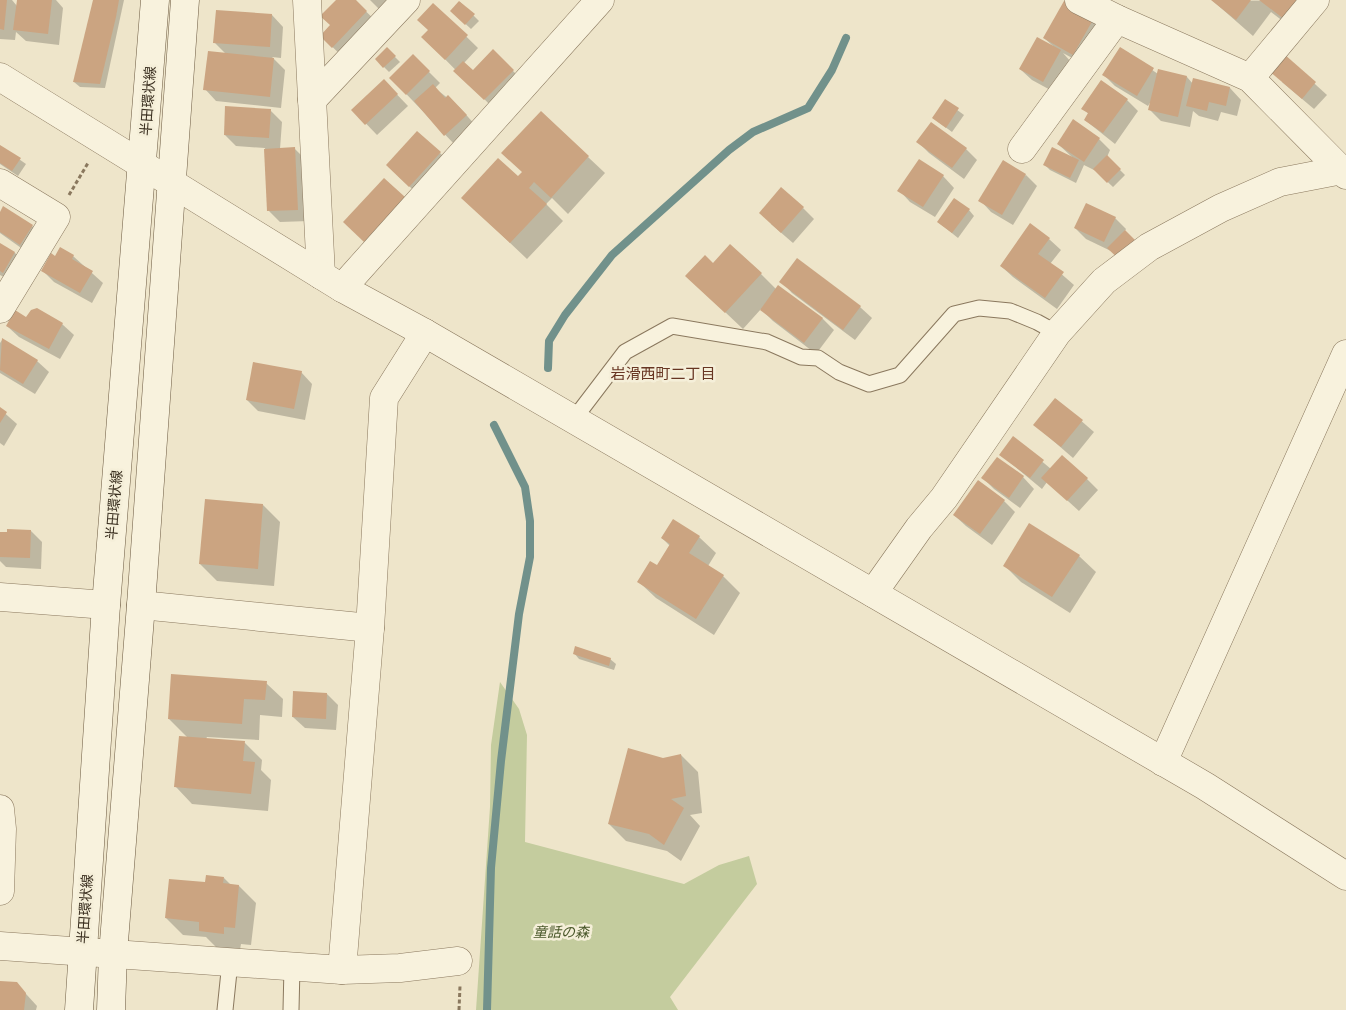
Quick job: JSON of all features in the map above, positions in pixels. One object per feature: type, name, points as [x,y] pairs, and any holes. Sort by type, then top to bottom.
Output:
[{"type":"street","name":"半田環状線","points":[[79,1010],[106,605],[156,0]]},
{"type":"street","points":[[111,1010],[113,954],[141,605],[185,0]]},
{"type":"street","points":[[307,0],[312,100],[332,282]]},
{"type":"street","points":[[312,100],[406,0]]},
{"type":"street","points":[[332,282],[600,0]]},
{"type":"street","points":[[1080,0],[1117,19],[1250,78],[1344,173]]},
{"type":"street","points":[[1250,78],[1315,0]]},
{"type":"street","points":[[1022,149],[1117,19]]},
{"type":"street","points":[[0,77],[332,282],[574,419],[1163,762],[1346,876]]},
{"type":"street","points":[[873,593],[918,528],[944,498],[1057,334],[1104,281],[1149,248],[1220,208],[1280,182],[1344,173]]},
{"type":"street","points":[[0,182],[56,217],[2,300]]},
{"type":"street","points":[[342,970],[370,628],[384,398],[425,333]]},
{"type":"street","points":[[1163,762],[1346,354]]},
{"type":"street","points":[[0,597],[106,605]]},
{"type":"street","points":[[141,605],[370,628]]},
{"type":"street","points":[[0,809],[2,830],[0,891]]},
{"type":"street","points":[[0,946],[342,970],[400,968],[458,961]]},
{"type":"lane","points":[[574,419],[625,352],[672,326],[767,342],[801,357],[818,358],[839,372],[869,384],[900,375],[954,314],[979,308],[1010,312],[1037,322],[1057,334]]},
{"type":"lane","points":[[225,1010],[230,962]]},
{"type":"lane","points":[[291,1010],[292,967]]},
{"type":"path","points":[[56,217],[88,163]]},
{"type":"green space","name":"童話の森","points":[[500,682],[519,709],[527,735],[525,842],[684,884],[719,865],[749,856],[757,884],[670,997],[678,1010],[476,1010],[490,807],[491,745]]},
{"type":"building","points":[[0,0],[7,0],[4,30],[0,29]]},
{"type":"building","points":[[17,0],[52,0],[48,34],[13,30]]},
{"type":"building","points":[[93,0],[119,0],[100,84],[73,82]]},
{"type":"building","points":[[336,0],[356,0],[367,11],[332,48],[320,36],[330,25],[320,16]]},
{"type":"building","points":[[1211,0],[1251,0],[1236,20]]},
{"type":"building","points":[[1259,0],[1299,0],[1284,19]]},
{"type":"building","points":[[459,1],[475,14],[465,25],[450,11]]},
{"type":"building","points":[[1064,1],[1094,18],[1073,55],[1043,38]]},
{"type":"building","points":[[433,3],[468,35],[445,60],[421,37],[428,30],[417,20]]},
{"type":"building","points":[[216,10],[272,14],[270,47],[213,43]]},
{"type":"building","points":[[1037,37],[1061,50],[1043,82],[1019,69]]},
{"type":"building","points":[[387,47],[396,56],[383,68],[375,59]]},
{"type":"building","points":[[1120,47],[1154,68],[1137,96],[1102,75]]},
{"type":"building","points":[[493,49],[514,70],[484,100],[453,71],[463,61],[473,70]]},
{"type":"building","points":[[208,51],[274,58],[270,97],[203,90]]},
{"type":"building","points":[[413,54],[430,71],[406,95],[389,78]]},
{"type":"building","points":[[1284,54],[1316,82],[1302,99],[1269,71]]},
{"type":"building","points":[[1158,69],[1187,76],[1178,117],[1148,110]]},
{"type":"building","points":[[1193,78],[1230,87],[1226,106],[1209,102],[1207,111],[1186,106]]},
{"type":"building","points":[[384,79],[398,94],[365,125],[351,110]]},
{"type":"building","points":[[1101,80],[1128,99],[1103,133],[1084,120],[1088,113],[1081,109]]},
{"type":"building","points":[[433,84],[445,98],[448,95],[467,115],[444,136],[414,101]]},
{"type":"building","points":[[945,99],[959,108],[946,128],[932,118]]},
{"type":"building","points":[[225,106],[271,109],[269,138],[224,135]]},
{"type":"building","points":[[541,111],[589,156],[551,198],[534,182],[529,188],[547,204],[510,243],[461,198],[498,158],[518,176],[522,172],[501,153]]},
{"type":"building","points":[[1073,119],[1100,138],[1084,162],[1057,144]]},
{"type":"building","points":[[931,122],[967,148],[952,168],[916,142]]},
{"type":"building","points":[[417,131],[441,152],[409,187],[386,165]]},
{"type":"building","points":[[0,145],[21,158],[12,171],[0,163]]},
{"type":"building","points":[[295,147],[298,210],[267,211],[264,149]]},
{"type":"building","points":[[1052,147],[1079,160],[1070,178],[1043,165]]},
{"type":"building","points":[[1107,155],[1121,169],[1107,183],[1093,169]]},
{"type":"building","points":[[919,159],[944,175],[923,207],[897,191]]},
{"type":"building","points":[[1003,160],[1026,174],[1002,215],[978,201]]},
{"type":"building","points":[[384,178],[405,197],[364,242],[343,222]]},
{"type":"building","points":[[781,187],[804,207],[781,233],[759,213]]},
{"type":"building","points":[[954,198],[970,209],[952,233],[937,222]]},
{"type":"building","points":[[1086,203],[1116,217],[1104,242],[1074,228]]},
{"type":"building","points":[[3,206],[33,225],[20,245],[0,232],[0,212]]},
{"type":"building","points":[[1030,223],[1050,238],[1038,254],[1064,272],[1045,298],[1000,266]]},
{"type":"building","points":[[1125,230],[1139,244],[1121,261],[1107,248]]},
{"type":"building","points":[[0,243],[15,252],[3,273],[0,271]]},
{"type":"building","points":[[730,244],[762,273],[725,313],[685,276],[705,255],[713,263]]},
{"type":"building","points":[[60,247],[74,255],[72,259],[93,271],[80,293],[41,271],[51,253],[55,256]]},
{"type":"building","points":[[797,258],[861,306],[843,330],[779,282]]},
{"type":"building","points":[[778,285],[823,318],[804,343],[760,310]]},
{"type":"building","points":[[37,308],[63,323],[49,349],[6,326],[15,310],[26,317],[31,310]]},
{"type":"building","points":[[2,338],[38,360],[23,384],[0,370]]},
{"type":"building","points":[[253,362],[302,371],[294,409],[246,400]]},
{"type":"building","points":[[1055,398],[1083,420],[1061,447],[1033,425]]},
{"type":"building","points":[[0,407],[7,412],[0,423]]},
{"type":"building","points":[[1013,436],[1044,460],[1030,478],[999,455]]},
{"type":"building","points":[[1062,455],[1088,478],[1067,501],[1041,478]]},
{"type":"building","points":[[997,457],[1024,476],[1009,498],[981,478]]},
{"type":"building","points":[[978,480],[1005,500],[980,534],[953,515]]},
{"type":"building","points":[[205,499],[263,504],[258,569],[199,564]]},
{"type":"building","points":[[673,519],[700,536],[689,553],[724,575],[696,619],[637,582],[650,561],[657,565],[670,544],[661,538]]},
{"type":"building","points":[[1029,523],[1080,555],[1052,597],[1003,566]]},
{"type":"building","points":[[7,529],[31,530],[30,558],[0,557],[0,532],[7,532]]},
{"type":"building","points":[[575,646],[611,658],[609,666],[573,654]]},
{"type":"building","points":[[171,674],[267,681],[265,700],[244,699],[242,724],[168,719]]},
{"type":"building","points":[[293,691],[327,693],[326,719],[292,717]]},
{"type":"building","points":[[179,736],[245,741],[243,761],[255,762],[251,794],[174,787]]},
{"type":"building","points":[[628,748],[663,758],[681,754],[686,796],[671,799],[684,808],[664,845],[649,834],[608,824]]},
{"type":"building","points":[[206,875],[224,877],[223,883],[239,885],[235,928],[224,927],[224,934],[199,931],[199,922],[165,918],[169,879],[205,882]]},
{"type":"building","points":[[0,981],[17,982],[26,993],[24,1010],[0,1010]]},
{"type":"waterway","points":[[548,368],[549,341],[565,315],[612,255],[729,150],[753,132],[808,108],[832,70],[846,38]]},
{"type":"waterway","points":[[487,1010],[491,868],[501,761],[519,614],[530,557],[530,521],[525,487],[494,425]]},
{"type":"district","name":"岩滑西町二丁目","points":[[663,374]]}]
